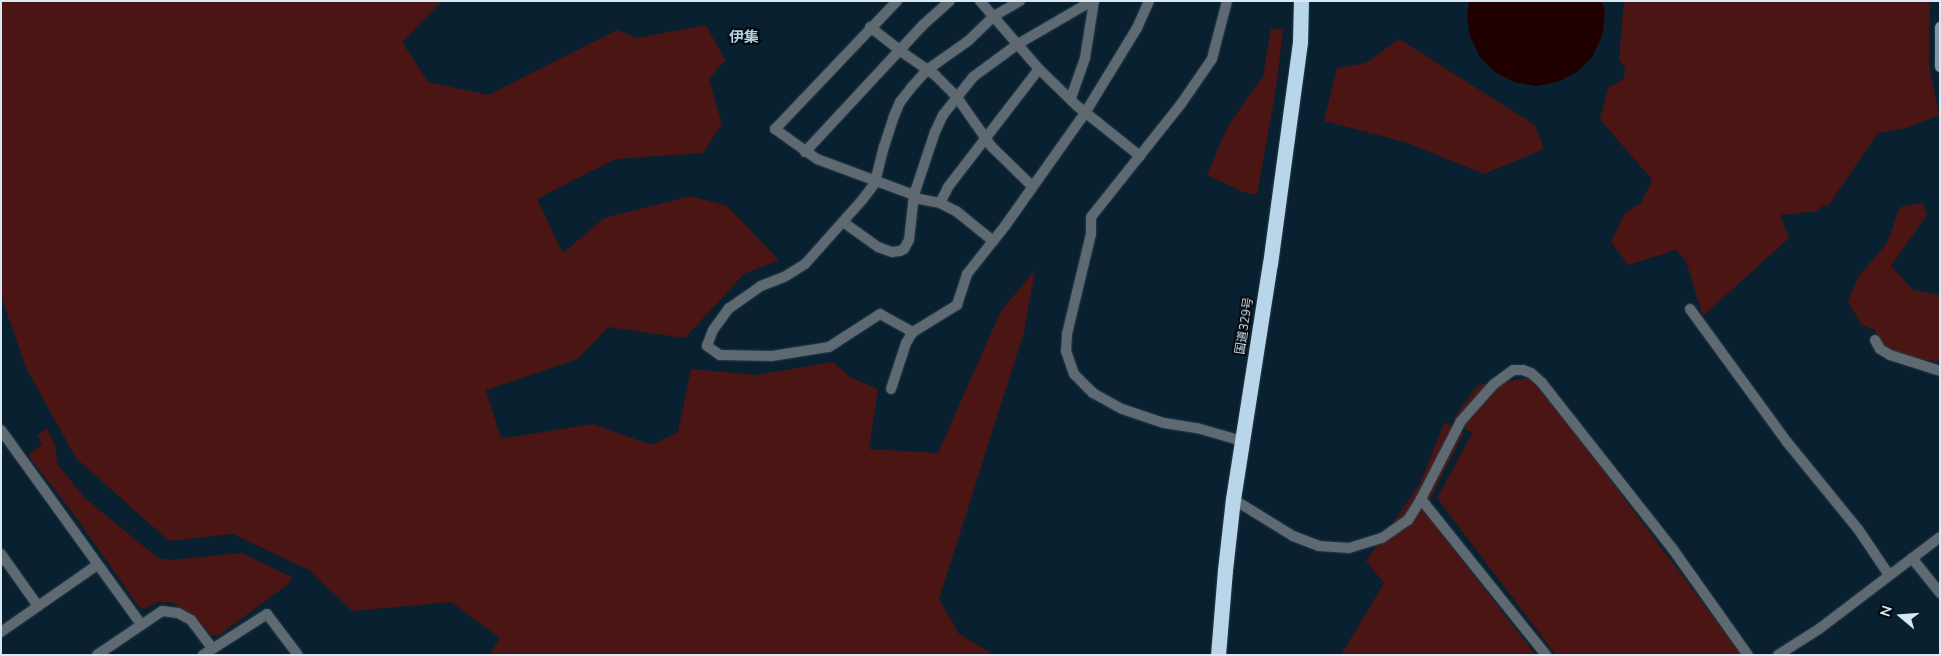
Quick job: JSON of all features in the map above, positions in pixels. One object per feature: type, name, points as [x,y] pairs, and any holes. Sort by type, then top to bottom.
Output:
[{"type":"highway","name":"国道329号","points":[[1218,655],[1233,499],[1289,132],[1300,42],[1301,1]]},
{"type":"street","points":[[897,1],[870,27],[776,129],[817,159],[914,197],[940,203],[956,212],[993,241]]},
{"type":"street","points":[[805,152],[923,25],[950,1]]},
{"type":"street","points":[[980,1],[1039,69],[1085,113],[1140,156]]},
{"type":"street","points":[[913,332],[880,314],[829,347],[772,356],[720,355],[707,346],[712,330],[729,308],[761,286],[784,277],[805,264],[875,183],[884,146],[900,102],[927,70],[968,41],[994,16],[1020,1]]},
{"type":"street","points":[[843,222],[878,247],[892,252],[904,249],[909,240],[914,197],[935,132],[956,96],[973,77],[1018,44],[1093,1]]},
{"type":"street","points":[[1071,98],[1085,58],[1093,1]]},
{"type":"street","points":[[891,389],[906,343],[913,332],[957,305],[967,274],[1005,226],[1085,113],[1137,28],[1148,1]]},
{"type":"street","points":[[1227,1],[1212,59],[1140,156],[1091,217],[1091,234],[1067,334],[1066,351],[1074,374],[1093,393],[1122,409],[1164,422],[1197,428],[1242,441]]},
{"type":"street","points":[[1940,26],[1940,67]]},
{"type":"street","points":[[870,27],[935,75],[956,96],[986,139],[1032,186]]},
{"type":"street","points":[[940,203],[948,187],[1039,69]]},
{"type":"street","points":[[1690,309],[1787,442],[1858,529],[1889,575]]},
{"type":"street","points":[[1875,340],[1880,349],[1890,355],[1940,371]]},
{"type":"street","points":[[1233,499],[1293,536],[1319,546],[1349,548],[1382,538],[1398,529],[1408,520],[1466,415],[1494,384],[1513,370],[1531,372],[1672,548],[1748,655]]},
{"type":"street","points":[[1,430],[140,624]]},
{"type":"street","points":[[1421,499],[1546,655]]},
{"type":"street","points":[[1778,655],[1819,629],[1940,537]]},
{"type":"street","points":[[1,554],[38,606]]},
{"type":"street","points":[[1912,558],[1940,594]]},
{"type":"street","points":[[1,632],[97,565]]},
{"type":"street","points":[[97,655],[140,624],[162,611],[178,613],[191,620],[212,648]]},
{"type":"street","points":[[203,655],[267,614],[298,655]]},
{"type":"shaded area","points":[[1,1],[442,1],[402,42],[428,82],[488,95],[617,30],[637,38],[706,25],[725,60],[709,79],[722,124],[703,153],[615,159],[537,199],[563,253],[604,218],[691,196],[727,206],[779,260],[744,274],[685,338],[608,327],[578,359],[486,390],[501,439],[592,424],[652,445],[678,432],[691,369],[756,375],[833,362],[850,377],[878,389],[869,449],[938,453],[1001,311],[1035,270],[1024,332],[939,599],[959,634],[995,655],[489,655],[500,638],[451,602],[352,611],[309,570],[233,534],[169,541],[76,458],[26,368],[1,296]]},
{"type":"shaded area","points":[[1469,1],[1602,1],[1605,13],[1602,37],[1592,57],[1577,72],[1557,82],[1536,86],[1514,82],[1495,72],[1480,57],[1470,37],[1467,16]]},
{"type":"shaded area","points":[[1624,1],[1930,1],[1929,65],[1939,115],[1906,128],[1878,133],[1828,206],[1822,205],[1818,211],[1780,215],[1789,238],[1703,316],[1686,261],[1676,250],[1628,265],[1611,242],[1625,213],[1641,203],[1652,180],[1600,119],[1608,88],[1624,79],[1625,69],[1619,58]]},
{"type":"shaded area","points":[[1271,28],[1283,30],[1276,89],[1257,195],[1243,192],[1207,175],[1228,126],[1263,76]]},
{"type":"shaded area","points":[[1399,39],[1535,125],[1544,149],[1484,174],[1405,142],[1324,121],[1337,68],[1366,63]]},
{"type":"shaded area","points":[[1923,203],[1927,215],[1891,266],[1913,290],[1940,295],[1940,361],[1919,360],[1885,348],[1875,330],[1862,325],[1848,302],[1858,277],[1887,243],[1900,207]]},
{"type":"shaded area","points":[[1530,378],[1565,420],[1742,655],[1556,655],[1437,498],[1472,434],[1453,419],[1478,385]]},
{"type":"shaded area","points":[[1445,422],[1464,433],[1424,511],[1536,655],[1341,655],[1384,583],[1366,561],[1419,485]]},
{"type":"shaded area","points":[[47,428],[55,445],[57,464],[86,499],[158,558],[169,560],[242,553],[292,577],[287,585],[218,636],[211,635],[195,617],[173,603],[158,602],[144,609],[139,607],[78,520],[28,455],[42,444],[37,436]]},
{"type":"district","name":"伊集","points":[[744,38]]}]
